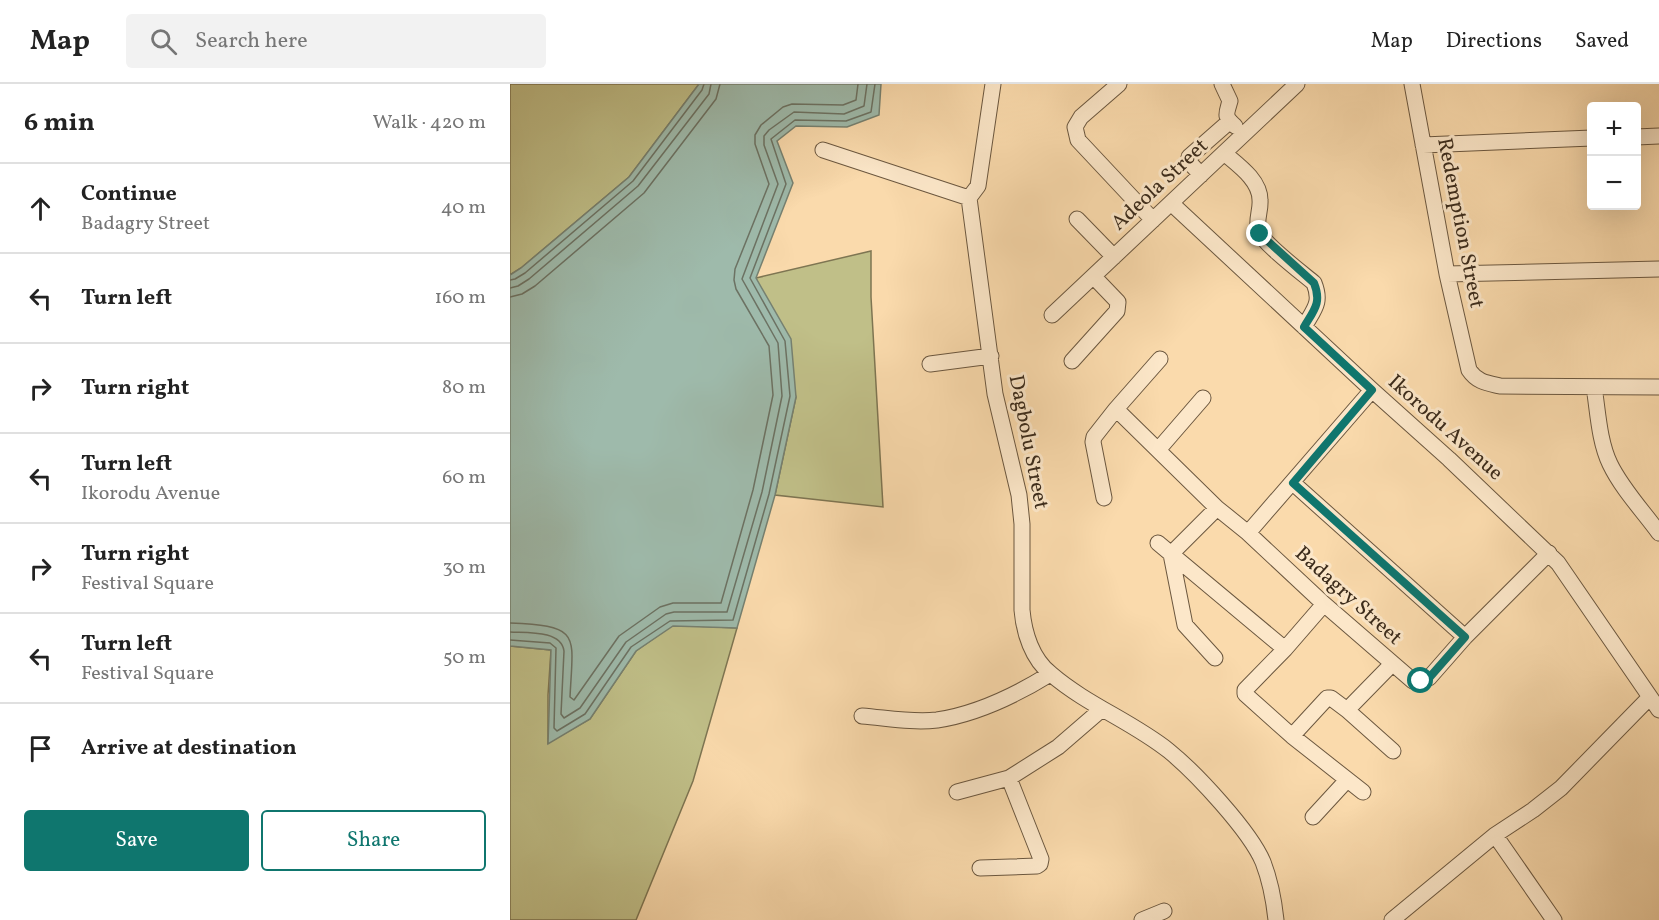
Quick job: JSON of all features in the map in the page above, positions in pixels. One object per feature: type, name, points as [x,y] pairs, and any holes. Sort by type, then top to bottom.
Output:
[{"type":"street","points":[[823,150],[969,198],[978,186],[993,84]]},
{"type":"street","points":[[1119,84],[1080,117],[1076,127],[1078,140],[1154,220]]},
{"type":"street","points":[[1222,84],[1230,101],[1226,115],[1244,135]]},
{"type":"street","name":"Adeola Street","points":[[1052,315],[1297,84]]},
{"type":"street","name":"Redemption Street","points":[[1412,84],[1447,273],[1469,370],[1474,378],[1500,386],[1594,387]]},
{"type":"street","points":[[1201,175],[1190,163],[1189,157],[1230,121]]},
{"type":"street","points":[[1641,137],[1659,136]]},
{"type":"street","points":[[1423,145],[1587,138]]},
{"type":"street","points":[[1224,153],[1248,175],[1258,188],[1260,200],[1257,222],[1260,234],[1314,283],[1318,293],[1318,304],[1304,327]]},
{"type":"street","name":"Dagbolu Street","points":[[969,198],[1001,426],[1019,495],[1022,525],[1023,621],[1031,647],[1050,674],[1170,752],[1227,810],[1262,861],[1276,920]]},
{"type":"street","name":"Ikorodu Avenue","points":[[1171,203],[1549,553],[1568,576],[1659,710]]},
{"type":"street","points":[[1077,219],[1114,257]]},
{"type":"street","points":[[1447,273],[1659,269]]},
{"type":"street","points":[[1072,361],[1119,307],[1118,302],[1094,277]]},
{"type":"street","points":[[930,364],[991,356]]},
{"type":"street","points":[[1104,498],[1093,442],[1097,432],[1160,359]]},
{"type":"street","points":[[1659,387],[1594,387],[1610,463],[1618,479],[1659,533]]},
{"type":"street","points":[[1248,533],[1372,390]]},
{"type":"street","points":[[1158,450],[1203,398]]},
{"type":"street","name":"Badagry Street","points":[[1116,409],[1217,508],[1248,533],[1323,604],[1413,681],[1429,678],[1465,637],[1549,553]]},
{"type":"street","points":[[1293,483],[1465,637]]},
{"type":"street","points":[[1171,554],[1217,508]]},
{"type":"street","points":[[1158,543],[1285,649]]},
{"type":"street","points":[[1171,554],[1185,625],[1215,658]]},
{"type":"street","points":[[1323,604],[1285,649],[1245,690],[1245,694],[1292,736],[1363,792]]},
{"type":"street","points":[[1347,710],[1392,664]]},
{"type":"street","points":[[862,716],[918,721],[957,716],[1015,694],[1050,674]]},
{"type":"street","points":[[1398,918],[1495,835],[1561,788],[1650,697]]},
{"type":"street","points":[[1292,736],[1328,698],[1331,698],[1393,751]]},
{"type":"street","points":[[957,792],[1009,778],[1064,742],[1102,709]]},
{"type":"street","points":[[980,868],[1040,864],[1041,859],[1009,778]]},
{"type":"street","points":[[1313,817],[1347,780]]},
{"type":"street","points":[[1495,835],[1554,920]]},
{"type":"street","points":[[1142,920],[1164,911]]},
{"type":"shaded area","points":[[510,84],[699,84],[629,177],[510,275]]},
{"type":"shaded area","points":[[871,251],[871,297],[883,507],[775,495],[796,397],[756,278]]},
{"type":"shaded area","points":[[673,625],[737,628],[693,781],[636,920],[510,920],[510,646],[551,650],[548,743],[590,719],[636,651]]},
{"type":"water","points":[[699,84],[881,84],[879,115],[847,127],[796,126],[777,141],[793,183],[756,278],[791,339],[796,397],[775,495],[737,628],[673,626],[636,651],[590,719],[548,744],[551,650],[510,646],[510,275],[629,177]]},
{"type":"route","points":[[1260,234],[1314,283],[1318,293],[1318,304],[1304,327],[1372,390],[1293,483],[1465,637],[1429,678],[1421,681]]}]
